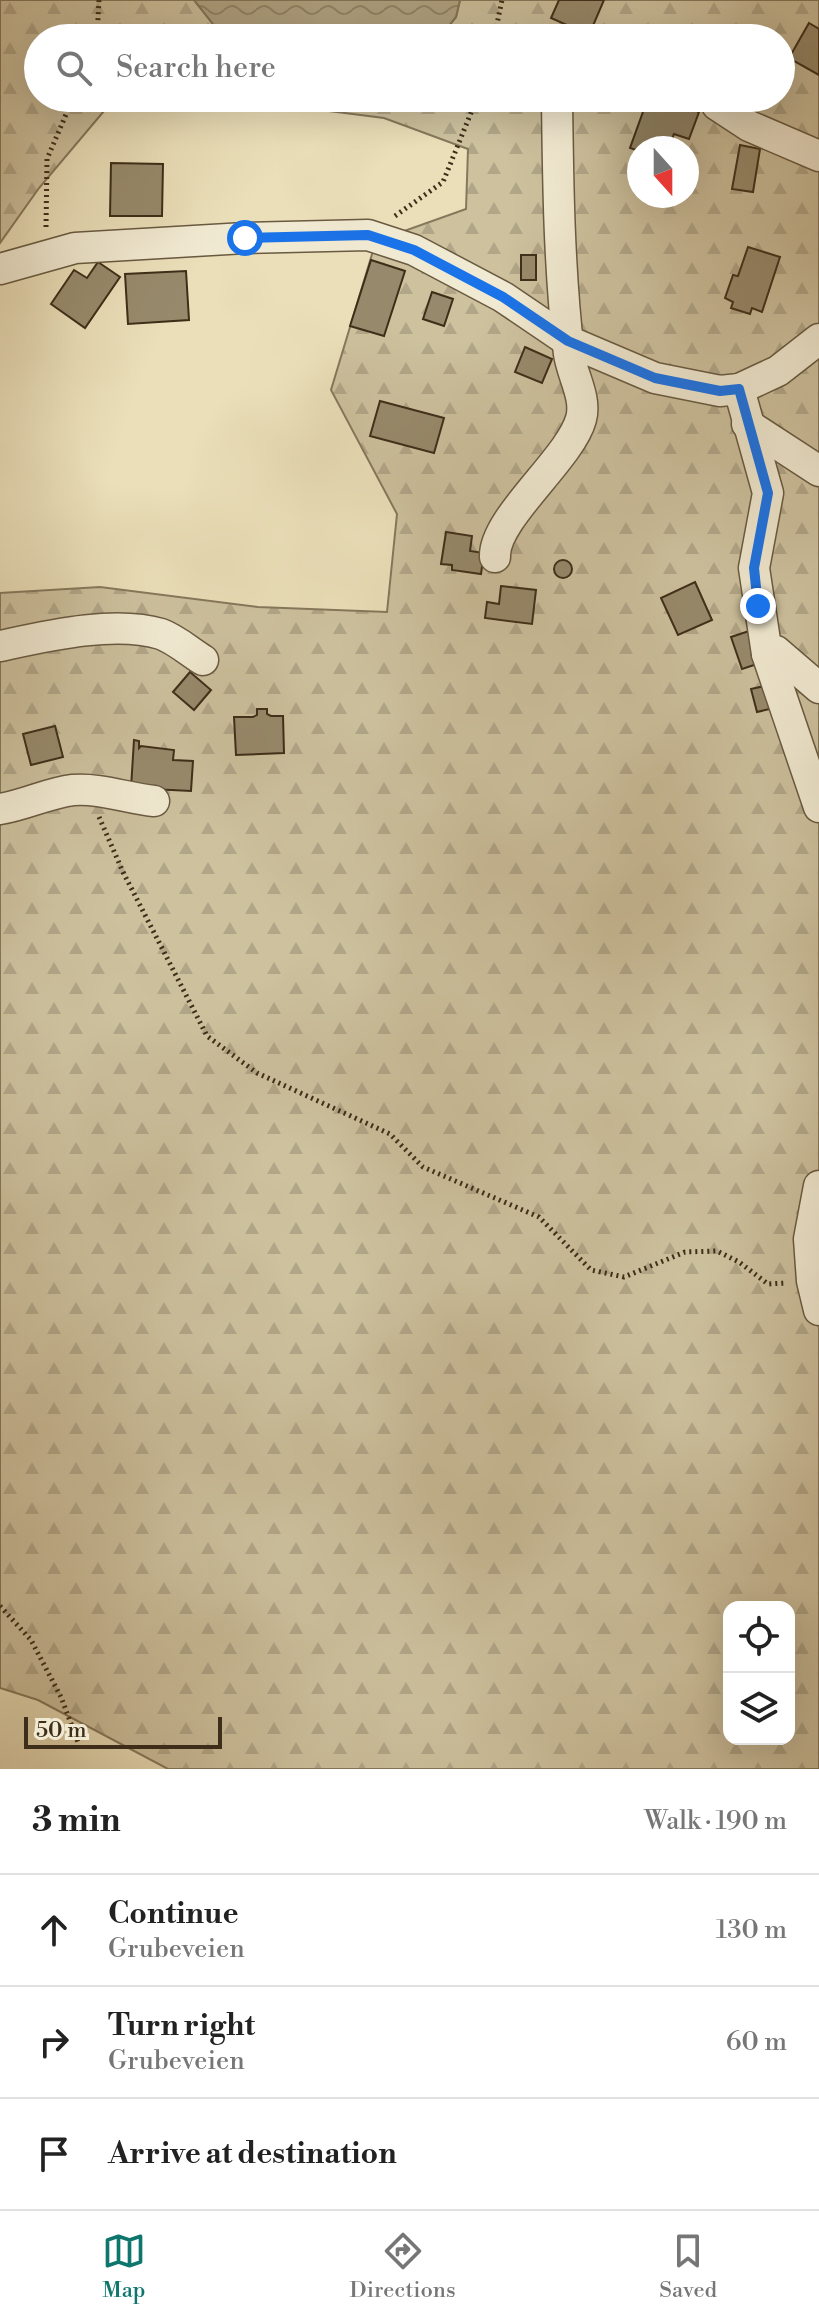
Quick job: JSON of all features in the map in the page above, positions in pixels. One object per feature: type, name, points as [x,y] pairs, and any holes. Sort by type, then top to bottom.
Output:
[{"type":"street","points":[[495,557],[495,550],[512,518],[573,437],[581,419],[583,403],[571,368],[559,248],[557,112]]},
{"type":"street","points":[[728,112],[749,126],[819,156]]},
{"type":"street","points":[[0,269],[75,248],[245,238],[368,235],[414,250],[503,297],[568,341],[655,378],[720,391],[739,389],[778,371],[819,339]]},
{"type":"street","points":[[739,389],[768,493],[754,568],[767,654],[819,807]]},
{"type":"street","points":[[747,424],[819,471]]},
{"type":"street","points":[[0,646],[99,630],[138,630],[163,635],[203,660]]},
{"type":"street","points":[[767,654],[776,651],[819,688]]},
{"type":"street","points":[[0,809],[62,792],[88,790],[154,801]]},
{"type":"street","points":[[816,1295],[809,1239],[819,1186]]},
{"type":"path","points":[[98,24],[99,0]]},
{"type":"path","points":[[497,24],[502,0]]},
{"type":"path","points":[[45,256],[47,159],[67,112]]},
{"type":"path","points":[[368,235],[443,182],[471,112]]},
{"type":"path","points":[[88,790],[123,872],[207,1036],[257,1073],[390,1134],[423,1167],[539,1217],[591,1270],[624,1277],[685,1252],[717,1251],[739,1262],[768,1284],[816,1295]]},
{"type":"path","points":[[0,1606],[31,1640],[61,1697],[79,1745]]},
{"type":"green space","points":[[0,0],[194,0],[213,24],[24,24],[24,112],[103,112],[39,188],[0,243]]},
{"type":"green space","points":[[460,0],[819,0],[819,1769],[168,1769],[38,1700],[0,1688],[0,593],[100,587],[258,607],[387,612],[397,514],[331,390],[376,241],[466,209],[468,149],[384,118],[337,112],[795,112],[795,24],[450,24],[456,17]]},
{"type":"water","points":[[194,0],[460,0],[456,17],[450,24],[213,24]]},
{"type":"building","points":[[559,0],[604,0],[594,24],[564,24],[551,18]]},
{"type":"building","points":[[809,23],[819,29],[819,75],[795,61],[795,48]]},
{"type":"building","points":[[643,112],[699,112],[690,136],[634,136]]},
{"type":"building","points":[[740,145],[760,149],[753,192],[732,189]]},
{"type":"building","points":[[111,163],[163,164],[162,216],[110,216]]},
{"type":"building","points":[[748,247],[780,257],[762,312],[752,308],[750,314],[731,308],[733,302],[725,298],[733,275],[738,276]]},
{"type":"building","points":[[521,255],[536,255],[536,280],[521,280]]},
{"type":"building","points":[[371,260],[405,271],[384,336],[350,326]]},
{"type":"building","points":[[98,262],[120,277],[85,328],[51,304],[74,270],[87,278]]},
{"type":"building","points":[[186,271],[189,320],[128,324],[125,274]]},
{"type":"building","points":[[432,292],[453,299],[444,326],[423,319]]},
{"type":"building","points":[[525,347],[552,359],[542,383],[515,372]]},
{"type":"building","points":[[380,401],[444,418],[434,453],[370,436]]},
{"type":"building","points":[[446,532],[472,536],[470,551],[484,553],[481,574],[452,570],[452,565],[441,564]]},
{"type":"building","points":[[563,560],[572,569],[563,578],[554,569]]},
{"type":"building","points":[[695,582],[712,620],[678,635],[661,598]]},
{"type":"building","points":[[501,586],[536,590],[532,624],[485,618],[487,602],[499,604]]},
{"type":"building","points":[[749,631],[760,663],[742,669],[731,637]]},
{"type":"building","points":[[190,672],[211,690],[194,710],[173,692]]},
{"type":"building","points":[[769,685],[774,708],[757,712],[751,689]]},
{"type":"building","points":[[257,709],[267,709],[267,714],[271,716],[283,716],[284,753],[236,755],[234,717],[253,717],[257,715]]},
{"type":"building","points":[[55,726],[63,757],[31,765],[23,734]]},
{"type":"building","points":[[134,740],[139,741],[139,748],[174,750],[173,760],[193,761],[191,791],[131,788]]},
{"type":"route","points":[[245,238],[368,235],[414,250],[503,297],[568,341],[655,378],[720,391],[739,389],[768,493],[754,568],[758,606]]}]
